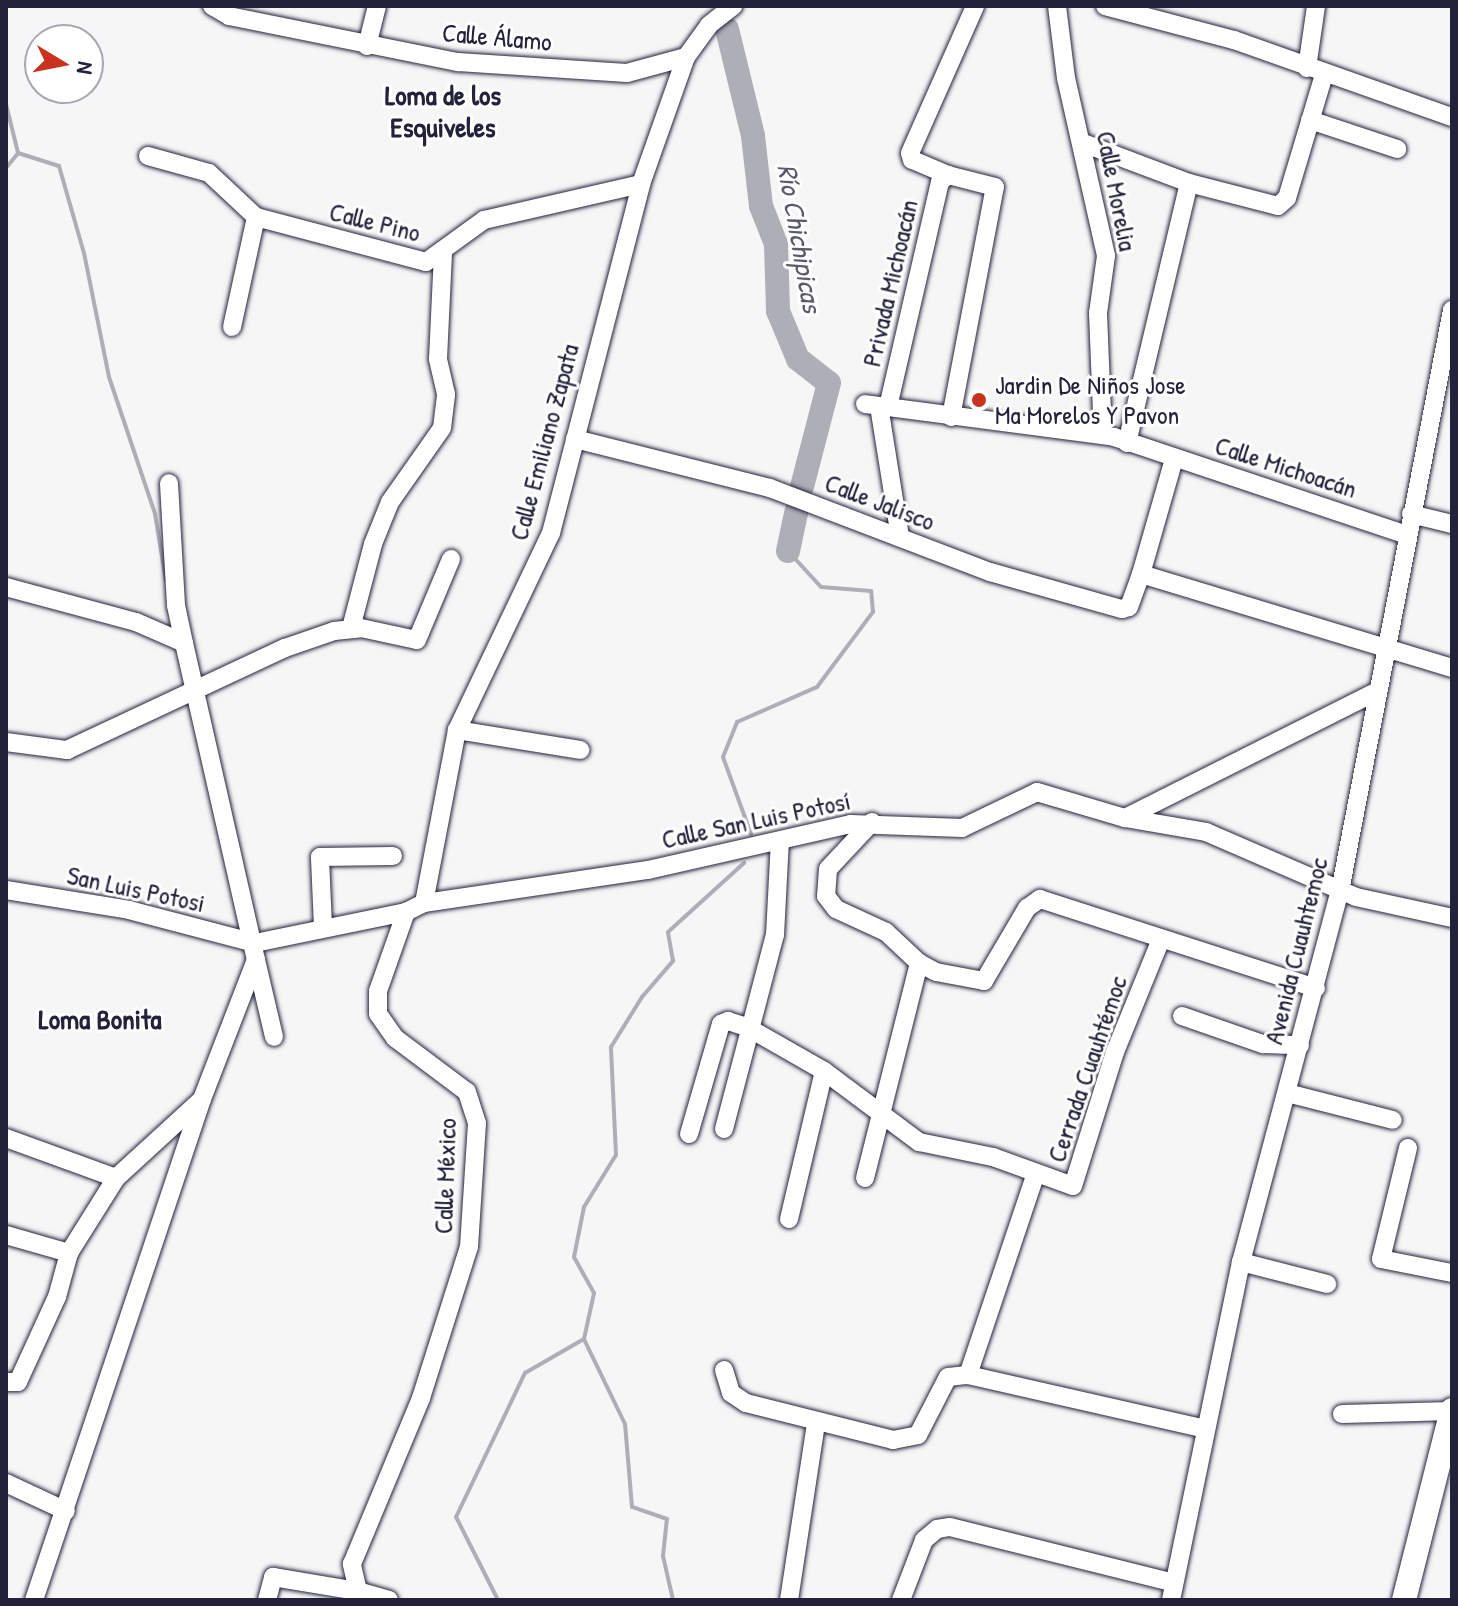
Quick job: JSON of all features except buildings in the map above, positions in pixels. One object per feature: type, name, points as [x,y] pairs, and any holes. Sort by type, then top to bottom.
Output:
[{"type":"main road","points":[[1404,1600],[1452,1411]]},
{"type":"street","name":"Calle Álamo","points":[[212,6],[257,13],[367,46],[458,62],[627,73],[686,57]]},
{"type":"street","points":[[367,46],[377,6]]},
{"type":"street","name":"Calle Emiliano Zapata","points":[[424,903],[457,730],[551,533],[641,184],[686,57],[709,25],[733,6]]},
{"type":"street","points":[[951,417],[996,190],[990,183],[948,175],[912,160],[910,153],[975,6]]},
{"type":"street","name":"Calle Morelia","points":[[1057,6],[1066,78],[1106,256],[1098,313],[1103,435]]},
{"type":"street","points":[[1105,6],[1234,40],[1452,117]]},
{"type":"street","points":[[1083,143],[1189,183],[1282,205],[1310,120],[1316,71],[1316,6]]},
{"type":"street","points":[[1310,120],[1397,149]]},
{"type":"street","name":"Calle Pino","points":[[148,156],[209,173],[256,217],[426,262],[484,220],[641,184]]},
{"type":"street","name":"Privada Michoacán","points":[[878,406],[940,182],[948,175]]},
{"type":"street","points":[[1127,443],[1189,183]]},
{"type":"street","points":[[232,327],[256,217]]},
{"type":"street","points":[[351,628],[373,544],[390,502],[442,428],[446,394],[438,359],[443,251]]},
{"type":"street","name":"Avenida Cuauhtemoc","points":[[1172,1592],[1241,1262],[1340,891],[1411,514],[1446,372],[1452,310]]},
{"type":"street","points":[[878,406],[900,537]]},
{"type":"street","name":"Calle Michoacán","points":[[878,406],[1103,435],[1407,535]]},
{"type":"street","name":"Calle Jalisco","points":[[575,439],[770,488],[990,572],[1116,609],[1129,607],[1174,459]]},
{"type":"street","points":[[169,483],[176,605],[274,1037]]},
{"type":"street","points":[[1411,514],[1452,524]]},
{"type":"street","points":[[6,742],[67,750],[285,648],[351,628],[414,640],[421,635],[451,559]]},
{"type":"street","points":[[1141,574],[1452,668]]},
{"type":"street","points":[[6,587],[136,622],[184,643]]},
{"type":"street","points":[[1125,818],[1377,691]]},
{"type":"street","points":[[457,730],[580,750]]},
{"type":"street","name":"Calle San Luis Potosí","points":[[255,951],[323,927],[406,912],[424,903],[648,870],[872,822],[962,828],[1037,792],[1125,818],[1206,832],[1340,891],[1452,918]]},
{"type":"street","points":[[872,822],[828,869],[826,896],[836,909],[886,932],[919,963],[984,981],[1027,908],[1040,899],[1316,988]]},
{"type":"street","points":[[724,1129],[747,1027],[775,935],[780,841]]},
{"type":"street","points":[[323,927],[320,857],[393,856]]},
{"type":"street","name":"San Luis Potosi","points":[[6,890],[129,910],[255,951]]},
{"type":"street","name":"Calle México","points":[[358,1591],[352,1564],[421,1398],[472,1229],[470,1167],[477,1123],[472,1102],[395,1038],[376,1007],[406,912]]},
{"type":"street","name":"Cerrada Cuauhtémoc","points":[[747,1027],[824,1071],[926,1145],[980,1154],[1075,1185],[1115,1052],[1161,939]]},
{"type":"street","points":[[34,1600],[202,1099],[255,951]]},
{"type":"street","points":[[865,1178],[919,963]]},
{"type":"street","points":[[1182,1016],[1263,1044],[1300,1045]]},
{"type":"street","points":[[689,1134],[721,1024],[747,1027]]},
{"type":"street","points":[[789,1219],[824,1071]]},
{"type":"street","points":[[1287,1093],[1393,1120]]},
{"type":"street","points":[[6,1382],[18,1382],[57,1297],[69,1253],[116,1178],[202,1099]]},
{"type":"street","points":[[168,1129],[189,1140]]},
{"type":"street","points":[[6,1138],[116,1178]]},
{"type":"street","points":[[1408,1148],[1381,1259],[1452,1273]]},
{"type":"street","points":[[968,1375],[1036,1173]]},
{"type":"street","points":[[6,1235],[69,1253]]},
{"type":"street","points":[[1241,1262],[1327,1284]]},
{"type":"street","points":[[724,1370],[739,1400],[816,1424],[900,1441],[926,1429],[948,1377],[968,1375],[1206,1429]]},
{"type":"street","points":[[1342,1414],[1452,1411]]},
{"type":"street","points":[[789,1600],[816,1424]]},
{"type":"street","points":[[6,1483],[66,1511]]},
{"type":"street","points":[[901,1600],[924,1540],[937,1529],[950,1527],[1172,1592]]},
{"type":"street","points":[[267,1600],[273,1577],[358,1591],[389,1600]]},
{"type":"waterway","name":"Río Chichipicas","points":[[727,29],[753,136],[761,206],[776,244],[778,311],[798,359],[829,383],[802,487]]},
{"type":"waterway","points":[[6,104],[18,153]]},
{"type":"waterway","points":[[18,153],[59,166],[84,253],[109,377],[155,514],[166,581]]},
{"type":"waterway","points":[[6,168],[18,153]]},
{"type":"waterway","name":"Río Chichipicas","points":[[788,551],[796,512]]},
{"type":"waterway","points":[[751,834],[723,757],[737,722],[817,687],[873,612],[871,591],[821,587],[788,551]]},
{"type":"waterway","points":[[673,1600],[663,1556],[667,1519],[632,1507],[625,1424],[584,1339],[594,1293],[574,1257],[584,1207],[616,1155],[611,1047],[642,997],[673,961],[668,932],[744,863]]},
{"type":"waterway","points":[[498,1600],[456,1517],[525,1373],[584,1339]]},
{"type":"place","name":"Jardin De Niños Jose Ma Morelos Y Pavon","points":[[979,400]]},
{"type":"district","name":"Loma de los Esquiveles","points":[[443,111]]},
{"type":"district","name":"Loma Bonita","points":[[100,1019]]}]
